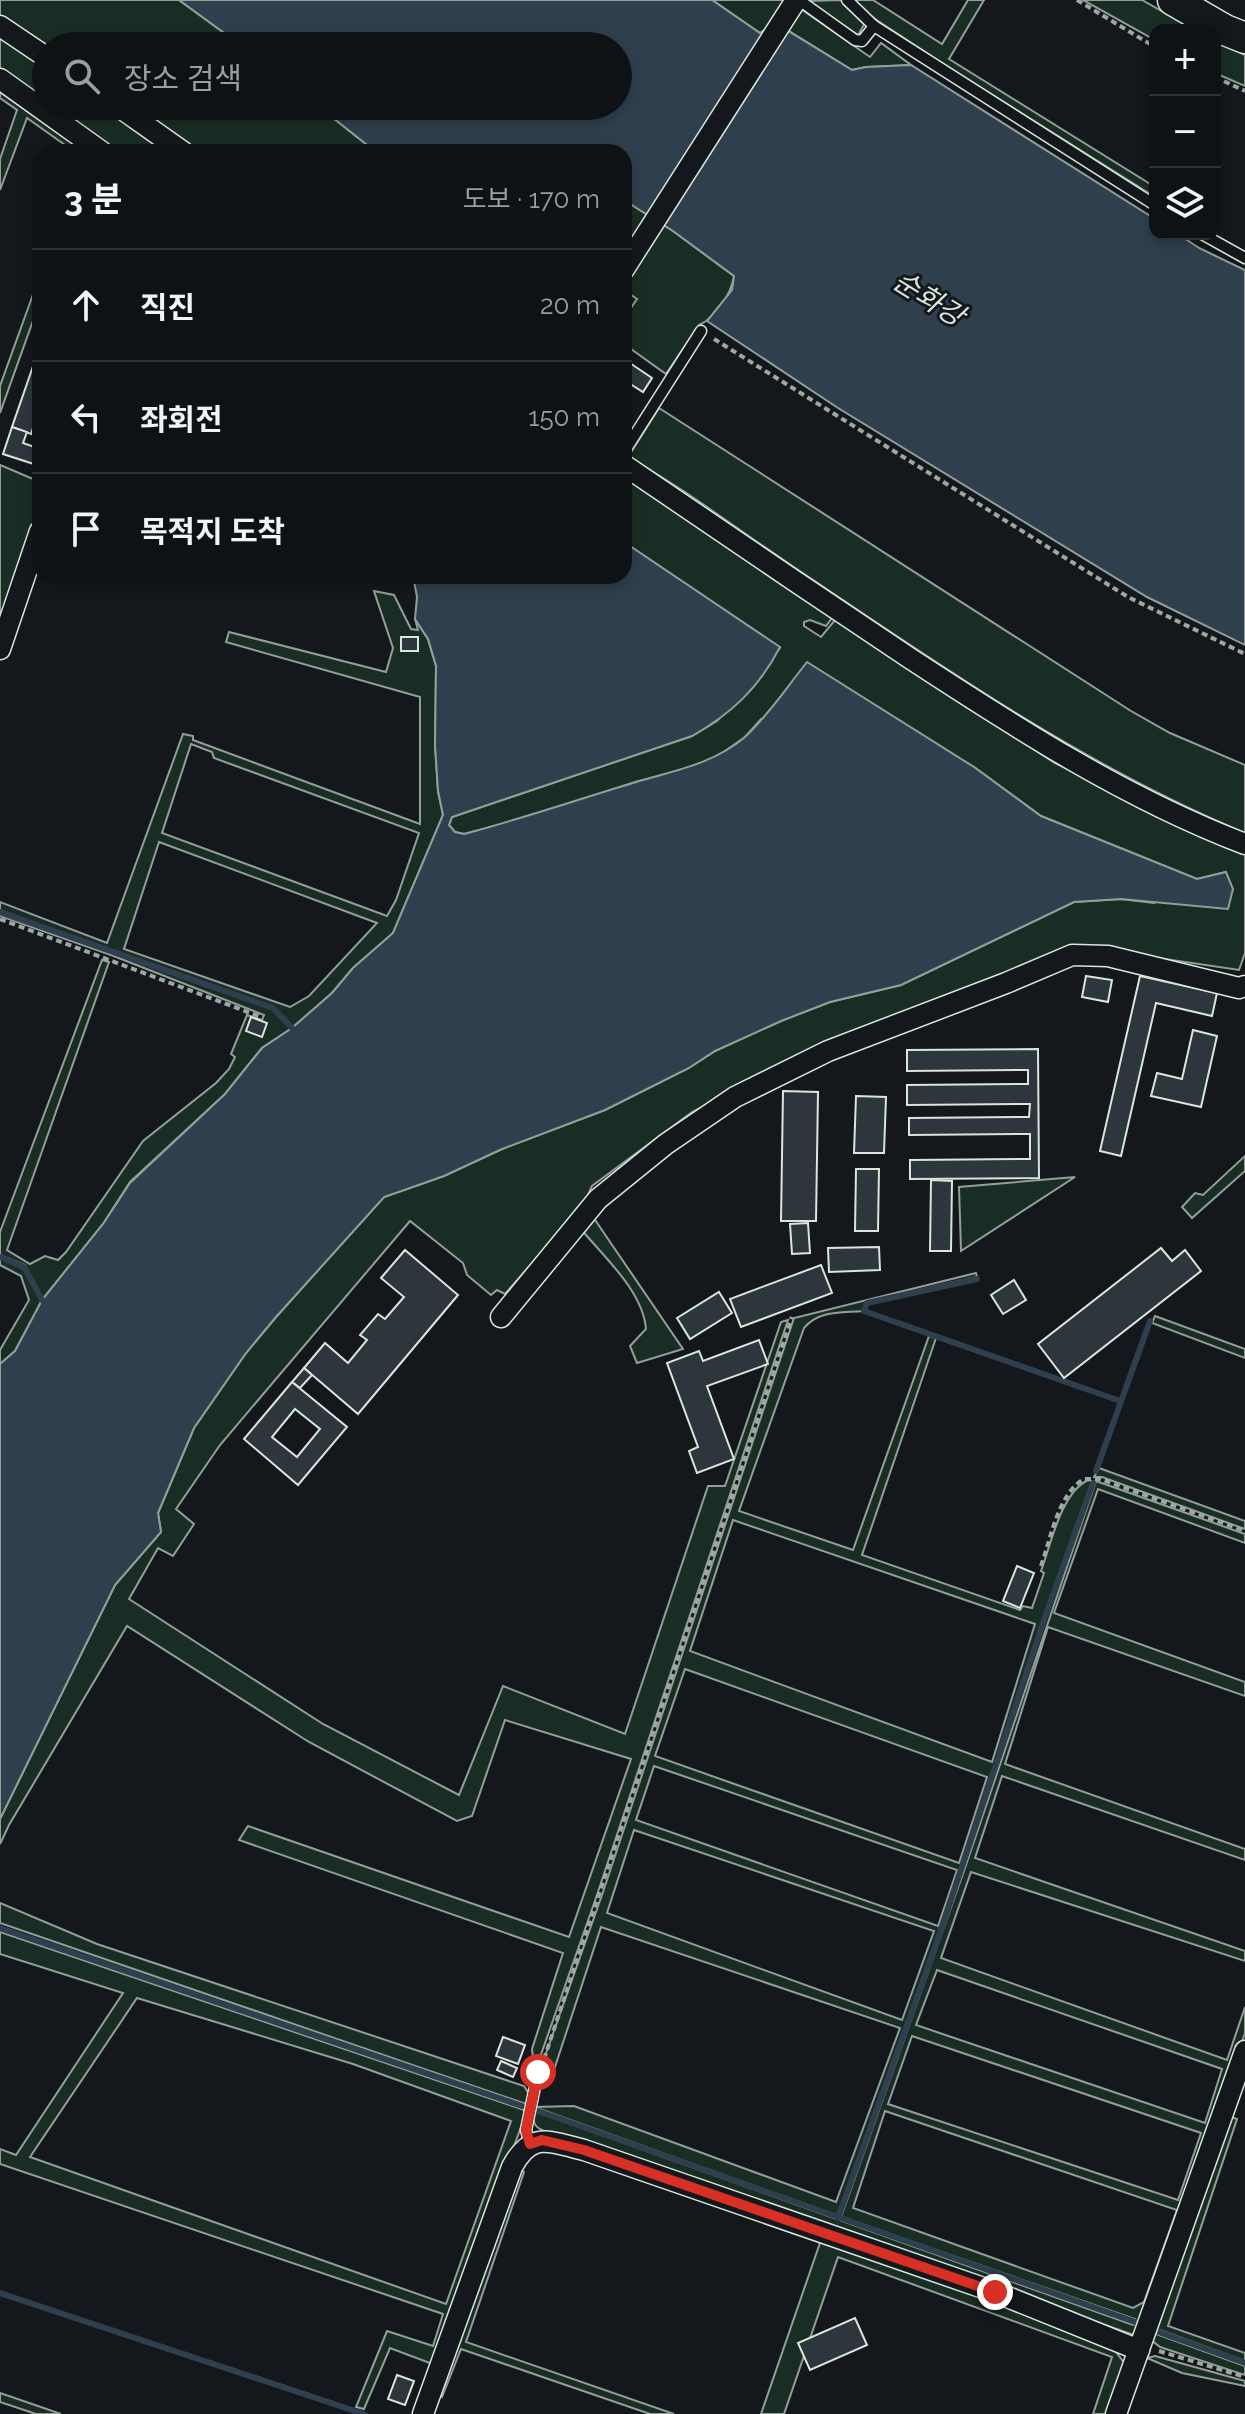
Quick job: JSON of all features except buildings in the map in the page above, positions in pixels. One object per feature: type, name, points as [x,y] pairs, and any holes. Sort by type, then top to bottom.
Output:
[{"type":"main road","points":[[1173,0],[1245,38]]},
{"type":"street","points":[[632,257],[798,0]]},
{"type":"street","points":[[0,26],[32,48]]},
{"type":"street","points":[[0,79],[32,102]]},
{"type":"street","points":[[57,120],[91,144]]},
{"type":"street","points":[[138,120],[172,144]]},
{"type":"street","points":[[632,470],[840,612],[1075,764],[1180,817],[1245,844]]},
{"type":"street","points":[[0,649],[32,555]]},
{"type":"street","points":[[501,1317],[598,1199],[666,1144],[735,1097],[828,1051],[1072,955],[1108,956],[1239,988],[1245,986]]},
{"type":"street","points":[[1116,2414],[1245,2051]]},
{"type":"street","points":[[423,2414],[512,2167],[530,2144],[542,2140],[584,2150],[995,2292],[1139,2350]]},
{"type":"lane","points":[[798,0],[855,40],[862,41],[874,26]]},
{"type":"lane","points":[[847,0],[874,26],[1149,201]]},
{"type":"lane","points":[[1213,240],[1245,258]]},
{"type":"lane","points":[[632,439],[701,331]]},
{"type":"lane","points":[[530,2144],[526,2130],[538,2072]]},
{"type":"path","points":[[1077,0],[1149,43]]},
{"type":"path","points":[[1221,80],[1245,91]]},
{"type":"path","points":[[701,331],[1128,597],[1245,654]]},
{"type":"path","points":[[0,919],[261,1017]]},
{"type":"path","points":[[538,2072],[792,1317]]},
{"type":"path","points":[[1041,1566],[1064,1503],[1070,1491],[1084,1479],[1100,1479],[1245,1531]]},
{"type":"path","points":[[1139,2350],[1158,2351],[1245,2377]]},
{"type":"green space","points":[[0,0],[179,0],[223,32],[32,32],[32,37],[0,17]]},
{"type":"green space","points":[[712,0],[788,0],[870,57],[881,43],[911,65],[852,70],[776,23],[760,33]]},
{"type":"green space","points":[[841,0],[865,23],[858,35],[807,1]]},
{"type":"green space","points":[[855,0],[873,0],[942,44],[968,0],[984,0],[949,59],[1149,183],[1149,193],[945,65],[866,13]]},
{"type":"green space","points":[[1083,0],[1142,0],[1184,24],[1149,24],[1149,37]]},
{"type":"green space","points":[[0,31],[32,53],[32,99],[0,76]]},
{"type":"green space","points":[[1221,43],[1245,55],[1245,86],[1221,76]]},
{"type":"green space","points":[[0,85],[32,107],[32,120],[50,120],[85,144],[64,144],[27,118],[0,190],[0,159],[17,110],[0,98]]},
{"type":"green space","points":[[63,120],[128,120],[163,144],[97,144]]},
{"type":"green space","points":[[150,120],[336,120],[366,144],[184,144]]},
{"type":"green space","points":[[632,205],[734,276],[722,304],[699,325],[666,374],[632,350],[632,306],[637,299],[632,296]]},
{"type":"green space","points":[[32,297],[32,323],[0,413],[0,386]]},
{"type":"green space","points":[[659,408],[1131,711],[1170,733],[1245,765],[1245,833],[1124,775],[1009,709],[632,459],[632,451]]},
{"type":"green space","points":[[0,465],[32,479],[32,529],[0,624]]},
{"type":"green space","points":[[632,482],[832,618],[826,626],[810,620],[804,622],[804,626],[821,637],[835,620],[1055,763],[1245,852],[1245,953],[1239,970],[1104,950],[763,1076],[692,1112],[592,1186],[584,1204],[505,1294],[497,1290],[491,1295],[467,1275],[463,1263],[410,1221],[220,1445],[176,1509],[194,1524],[173,1556],[158,1548],[129,1599],[323,1724],[459,1795],[503,1686],[625,1734],[708,1486],[725,1486],[781,1322],[788,1320],[538,2063],[533,2058],[532,2049],[563,1953],[239,1840],[248,1826],[569,1937],[631,1759],[505,1720],[472,1816],[457,1821],[309,1742],[127,1626],[0,1844],[0,1819],[115,1585],[161,1532],[158,1513],[194,1428],[246,1353],[384,1197],[444,1176],[502,1149],[605,1110],[689,1068],[715,1051],[781,1021],[830,1002],[901,985],[1074,902],[1121,899],[1154,903],[1226,872],[1197,879],[1041,816],[974,767],[761,719],[745,737],[718,756],[685,770],[464,834],[455,832],[449,825],[452,817],[692,736],[717,721],[780,648],[632,547]]},
{"type":"green space","points":[[374,591],[394,595],[411,629],[418,630],[415,619],[428,639],[436,666],[435,745],[443,815],[393,933],[353,968],[332,993],[292,1028],[262,1048],[225,1094],[130,1182],[103,1224],[42,1300],[15,1351],[0,1364],[0,1350],[29,1300],[21,1276],[0,1265],[0,1258],[24,1269],[41,1298],[25,1265],[0,1255],[0,1232],[102,960],[109,962],[7,1250],[30,1264],[45,1256],[58,1260],[66,1252],[143,1141],[229,1069],[235,1057],[231,1054],[247,1015],[262,1020],[264,1015],[111,955],[0,916],[0,902],[107,943],[183,734],[420,824],[420,697],[226,642],[229,632],[386,672],[393,648]],"holes":[[[191,744],[212,752],[214,758],[419,833],[396,900],[387,916],[162,833]],[[159,842],[377,923],[309,996],[290,1007],[124,949]]]},
{"type":"green space","points":[[1245,1156],[1245,1171],[1192,1218],[1182,1207],[1195,1193],[1203,1195]]},
{"type":"green space","points":[[1075,1177],[961,1251],[959,1187]]},
{"type":"green space","points":[[591,1214],[683,1349],[637,1363],[630,1346],[646,1329],[643,1315],[630,1288],[580,1228]]},
{"type":"green space","points":[[976,1273],[977,1277],[866,1302],[863,1311],[823,1315],[810,1322],[804,1328],[739,1511],[853,1550],[929,1336],[936,1338],[862,1555],[1020,1610],[1023,1606],[1032,1608],[1044,1573],[1041,1571],[1064,1507],[1079,1487],[1088,1480],[1092,1481],[962,1868],[838,2216],[534,2107],[574,2106],[836,2202],[900,2028],[601,1927],[552,2076],[539,2073],[602,1895],[794,1318]],"holes":[[[733,1520],[1035,1624],[992,1762],[690,1651]],[[685,1669],[987,1777],[959,1863],[655,1756]],[[654,1766],[957,1870],[938,1926],[636,1820]],[[634,1830],[934,1931],[902,2020],[607,1913]]]},
{"type":"green space","points":[[1155,1316],[1245,1349],[1245,1358],[1152,1323]]},
{"type":"green space","points":[[1099,1468],[1245,1521],[1245,1529],[1102,1477],[1094,1477]]},
{"type":"green space","points":[[1096,1481],[1245,1534],[1245,1543],[1098,1489],[1054,1613],[1245,1682],[1245,1696],[1048,1627],[1005,1764],[1245,1849],[1245,1860],[1002,1776],[975,1858],[1245,1951],[1245,1961],[971,1872],[941,1958],[1227,2060],[1245,2007],[1245,2033],[1167,2254],[1134,2335],[544,2131],[535,2124],[535,2111],[1133,2325],[1137,2323],[1135,2319],[841,2217],[965,1868]],"holes":[[[937,1970],[1222,2069],[1205,2123],[916,2025]],[[912,2036],[1201,2133],[1178,2200],[888,2104]],[[885,2111],[1177,2210],[1144,2302],[1133,2308],[853,2208]]]},
{"type":"green space","points":[[0,1903],[97,1944],[524,2086],[529,2094],[526,2104],[0,1923]]},
{"type":"green space","points":[[0,1932],[524,2110],[525,2116],[435,2365],[390,2348],[364,2409],[356,2407],[387,2331],[433,2346],[443,2314],[0,2164],[0,2149],[16,2155],[123,1993],[0,1954]],"holes":[[[137,1998],[353,2064],[511,2121],[446,2304],[30,2157]]]},
{"type":"green space","points":[[1229,2116],[1237,2119],[1168,2326],[1245,2353],[1245,2361],[1160,2330],[1155,2332],[1245,2366],[1245,2375],[1160,2347],[1150,2339]]},
{"type":"green space","points":[[516,2168],[524,2172],[466,2342],[674,2414],[650,2414],[461,2349],[442,2397],[436,2395]]},
{"type":"green space","points":[[822,2237],[1110,2344],[1125,2364],[1112,2414],[1093,2414],[1112,2357],[838,2257],[784,2414],[761,2414]]},
{"type":"green space","points":[[1155,2356],[1245,2381],[1245,2386],[1182,2373],[1147,2358]]},
{"type":"green space","points":[[0,2393],[61,2414],[36,2414],[0,2402]]},
{"type":"water","name":"순화강","points":[[179,0],[712,0],[760,33],[775,23],[852,70],[911,65],[1149,215],[1149,240],[1187,240],[1245,270],[1245,645],[1147,597],[838,408],[707,321],[732,290],[734,276],[632,205],[632,144],[366,144],[336,120],[632,120],[632,32],[223,32]]},
{"type":"water","points":[[632,547],[780,647],[743,699],[692,736],[452,817],[449,825],[455,832],[464,834],[506,822],[691,766],[719,754],[753,729],[807,662],[974,767],[1041,816],[1197,879],[1226,872],[1233,889],[1228,909],[1121,899],[1074,902],[901,985],[830,1002],[781,1021],[715,1051],[689,1068],[605,1110],[502,1149],[444,1176],[384,1197],[246,1353],[194,1428],[158,1513],[161,1532],[115,1585],[0,1819],[0,1364],[15,1351],[42,1300],[103,1224],[130,1183],[225,1094],[262,1048],[292,1028],[332,993],[353,968],[393,933],[443,815],[435,745],[436,666],[428,639],[415,619],[415,584],[632,584]]},
{"type":"waterway","points":[[0,912],[273,1008],[292,1028]]},
{"type":"waterway","points":[[0,1257],[24,1267],[42,1300]]},
{"type":"waterway","points":[[977,1279],[867,1303],[864,1311],[1120,1401]]},
{"type":"waterway","points":[[1096,1471],[1150,1321]]},
{"type":"waterway","points":[[838,2218],[939,1936],[1093,1483]]},
{"type":"waterway","points":[[0,1928],[522,2106]]},
{"type":"waterway","points":[[538,2111],[1138,2323]]},
{"type":"waterway","points":[[0,2293],[364,2414]]},
{"type":"waterway","points":[[1156,2331],[1245,2363]]},
{"type":"route","points":[[538,2072],[526,2130],[530,2144],[542,2140],[584,2150],[995,2292]]}]
